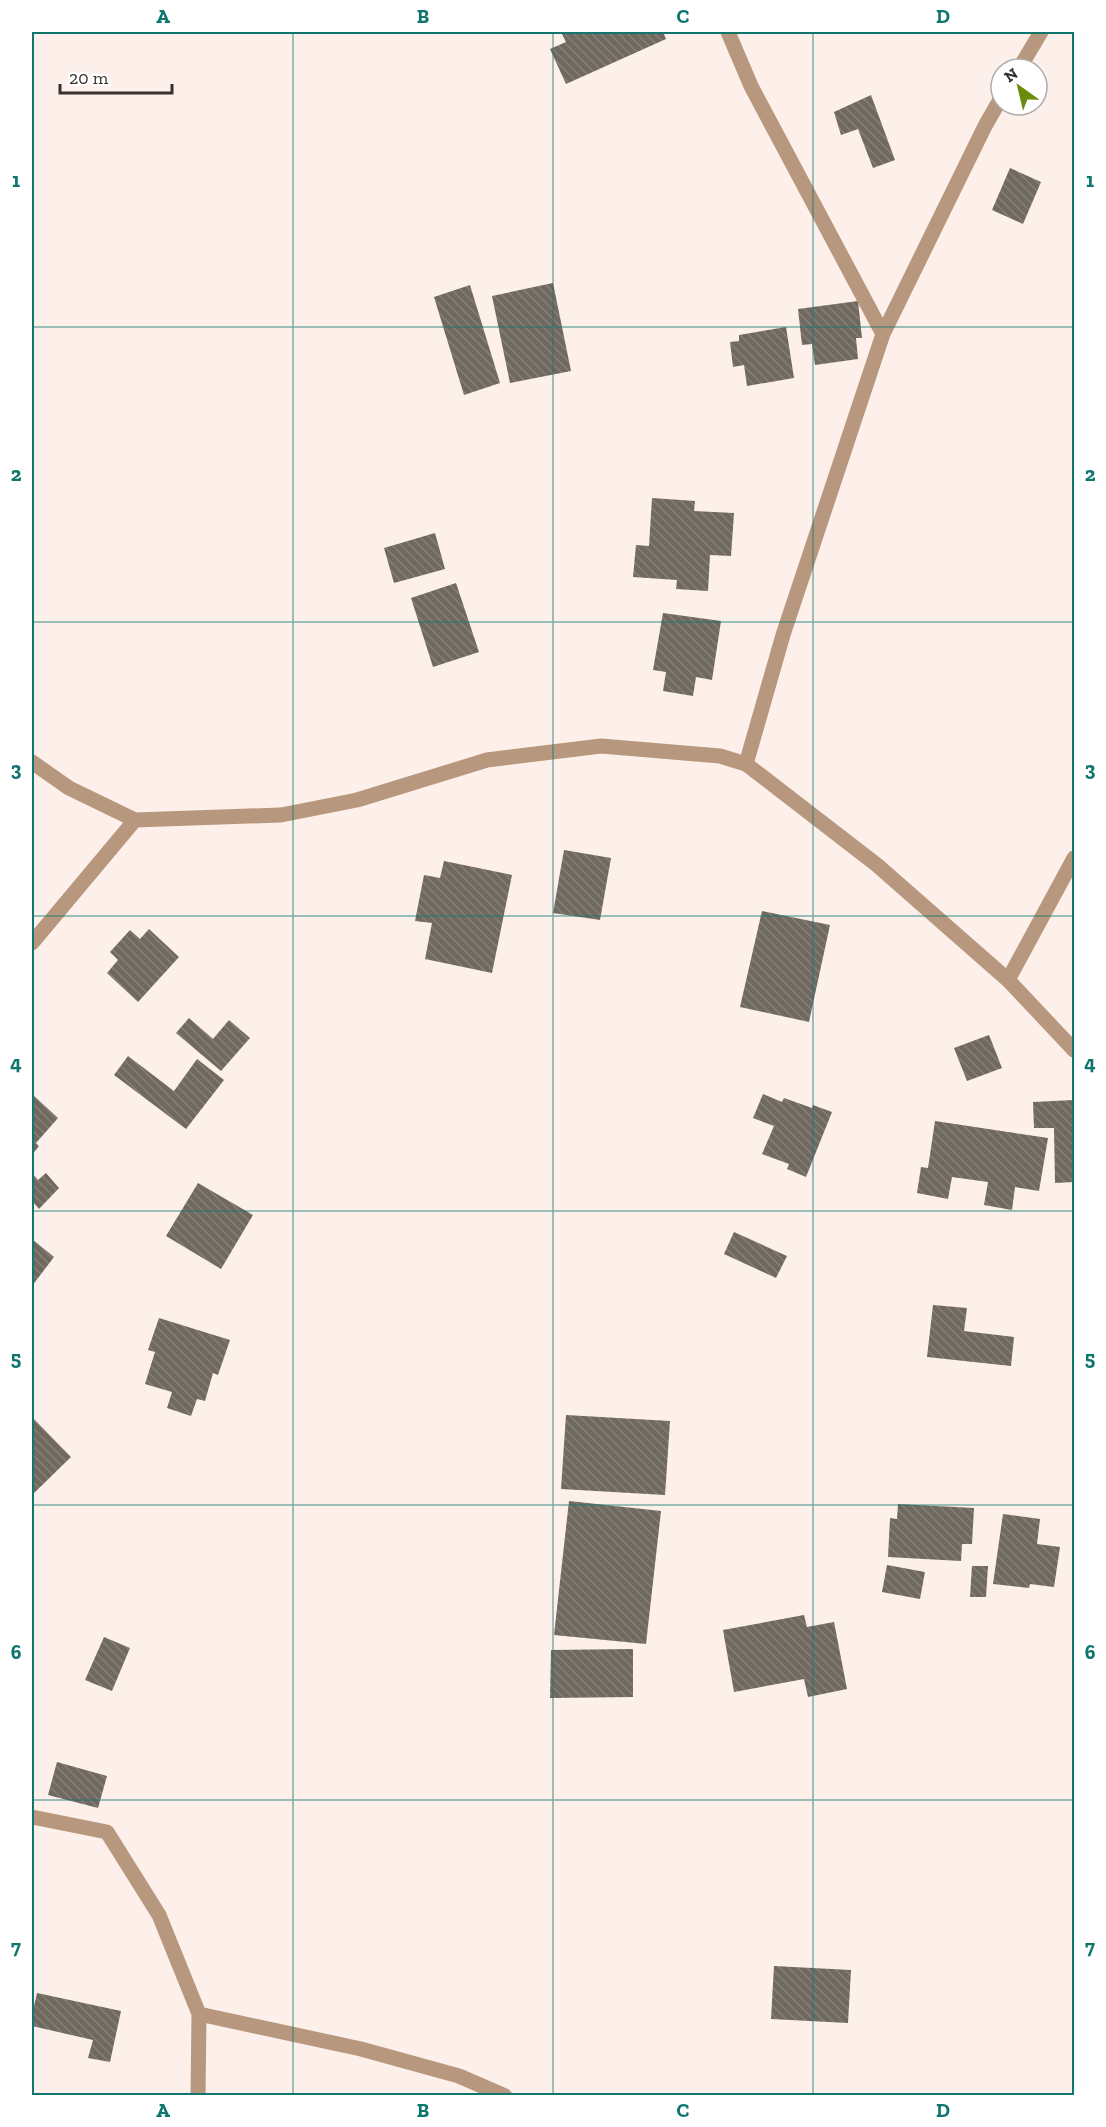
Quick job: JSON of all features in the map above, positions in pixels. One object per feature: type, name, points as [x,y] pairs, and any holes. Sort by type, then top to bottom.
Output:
[{"type":"street","points":[[728,32],[751,86],[883,334]]},
{"type":"street","points":[[1026,57],[1041,32]]},
{"type":"street","points":[[746,764],[783,635],[883,334],[989,117]]},
{"type":"street","points":[[32,762],[69,788],[135,820],[281,815],[357,800],[487,760],[601,746],[720,756],[746,764],[877,866],[1008,980],[1074,1050]]},
{"type":"street","points":[[32,943],[135,820]]},
{"type":"street","points":[[1008,980],[1074,858]]},
{"type":"street","points":[[32,1817],[107,1832],[159,1915],[199,2014],[198,2096]]},
{"type":"street","points":[[199,2014],[361,2049],[459,2076],[505,2096]]},
{"type":"building","points":[[561,32],[663,32],[666,39],[566,84],[550,49],[566,42]]},
{"type":"building","points":[[871,95],[895,160],[873,168],[858,129],[841,135],[834,112]]},
{"type":"building","points":[[1010,168],[1041,182],[1023,224],[992,210]]},
{"type":"building","points":[[553,283],[571,371],[510,383],[492,296]]},
{"type":"building","points":[[470,285],[500,383],[464,395],[434,297]]},
{"type":"building","points":[[858,301],[862,338],[856,338],[858,359],[815,365],[812,344],[802,345],[798,309]]},
{"type":"building","points":[[786,327],[794,378],[747,386],[744,365],[733,367],[730,342],[739,341],[739,335]]},
{"type":"building","points":[[652,498],[695,501],[694,511],[734,513],[731,556],[710,555],[708,591],[676,589],[677,580],[633,577],[636,545],[649,546]]},
{"type":"building","points":[[435,533],[445,569],[394,583],[384,548]]},
{"type":"building","points":[[456,583],[479,652],[433,667],[411,598]]},
{"type":"building","points":[[663,613],[721,621],[712,680],[696,677],[693,696],[663,691],[666,672],[653,670]]},
{"type":"building","points":[[564,850],[611,858],[600,920],[553,913]]},
{"type":"building","points":[[444,861],[512,875],[492,973],[425,959],[432,923],[415,921],[424,875],[440,878]]},
{"type":"building","points":[[762,911],[830,925],[809,1022],[740,1007]]},
{"type":"building","points":[[149,929],[179,957],[138,1002],[107,973],[118,960],[110,952],[130,930],[140,939]]},
{"type":"building","points":[[189,1018],[213,1039],[229,1020],[250,1038],[221,1071],[176,1033]]},
{"type":"building","points":[[989,1035],[1002,1068],[967,1081],[954,1048]]},
{"type":"building","points":[[128,1056],[174,1091],[197,1059],[224,1080],[186,1129],[114,1075]]},
{"type":"building","points":[[32,1094],[58,1118],[36,1143],[39,1146],[32,1155]]},
{"type":"building","points":[[763,1094],[782,1102],[784,1098],[832,1112],[806,1177],[787,1169],[789,1164],[762,1154],[774,1126],[753,1118]]},
{"type":"building","points":[[1074,1100],[1074,1182],[1055,1183],[1054,1128],[1034,1128],[1033,1102]]},
{"type":"building","points":[[935,1121],[1048,1138],[1039,1191],[1015,1187],[1012,1210],[984,1205],[988,1182],[952,1177],[948,1199],[917,1193],[921,1167],[928,1168]]},
{"type":"building","points":[[32,1173],[38,1180],[46,1173],[59,1188],[39,1209],[32,1201]]},
{"type":"building","points":[[198,1183],[253,1215],[221,1269],[166,1236]]},
{"type":"building","points":[[734,1232],[787,1256],[776,1278],[724,1254]]},
{"type":"building","points":[[32,1239],[54,1257],[32,1286]]},
{"type":"building","points":[[933,1305],[967,1308],[964,1331],[1014,1337],[1011,1366],[927,1357]]},
{"type":"building","points":[[159,1318],[230,1340],[218,1375],[213,1373],[205,1401],[197,1399],[191,1416],[167,1408],[172,1392],[145,1384],[155,1352],[148,1350]]},
{"type":"building","points":[[566,1415],[670,1421],[665,1495],[561,1489]]},
{"type":"building","points":[[32,1417],[71,1457],[32,1495]]},
{"type":"building","points":[[569,1501],[661,1511],[646,1644],[554,1635]]},
{"type":"building","points":[[898,1504],[974,1508],[972,1544],[962,1544],[961,1561],[888,1557],[890,1518],[897,1519]]},
{"type":"building","points":[[1003,1514],[1040,1519],[1037,1544],[1060,1547],[1054,1587],[1030,1584],[1029,1588],[993,1584]]},
{"type":"building","points":[[887,1565],[925,1572],[920,1599],[882,1592]]},
{"type":"building","points":[[972,1566],[988,1566],[986,1597],[970,1597]]},
{"type":"building","points":[[804,1615],[807,1627],[834,1622],[847,1689],[808,1697],[804,1679],[734,1692],[723,1630]]},
{"type":"building","points":[[104,1637],[130,1648],[112,1691],[85,1680]]},
{"type":"building","points":[[633,1649],[633,1697],[550,1698],[551,1650]]},
{"type":"building","points":[[57,1762],[107,1776],[98,1808],[48,1795]]},
{"type":"building","points":[[774,1966],[851,1970],[848,2023],[771,2019]]},
{"type":"building","points":[[37,1993],[121,2011],[110,2062],[88,2058],[93,2040],[32,2026]]}]
